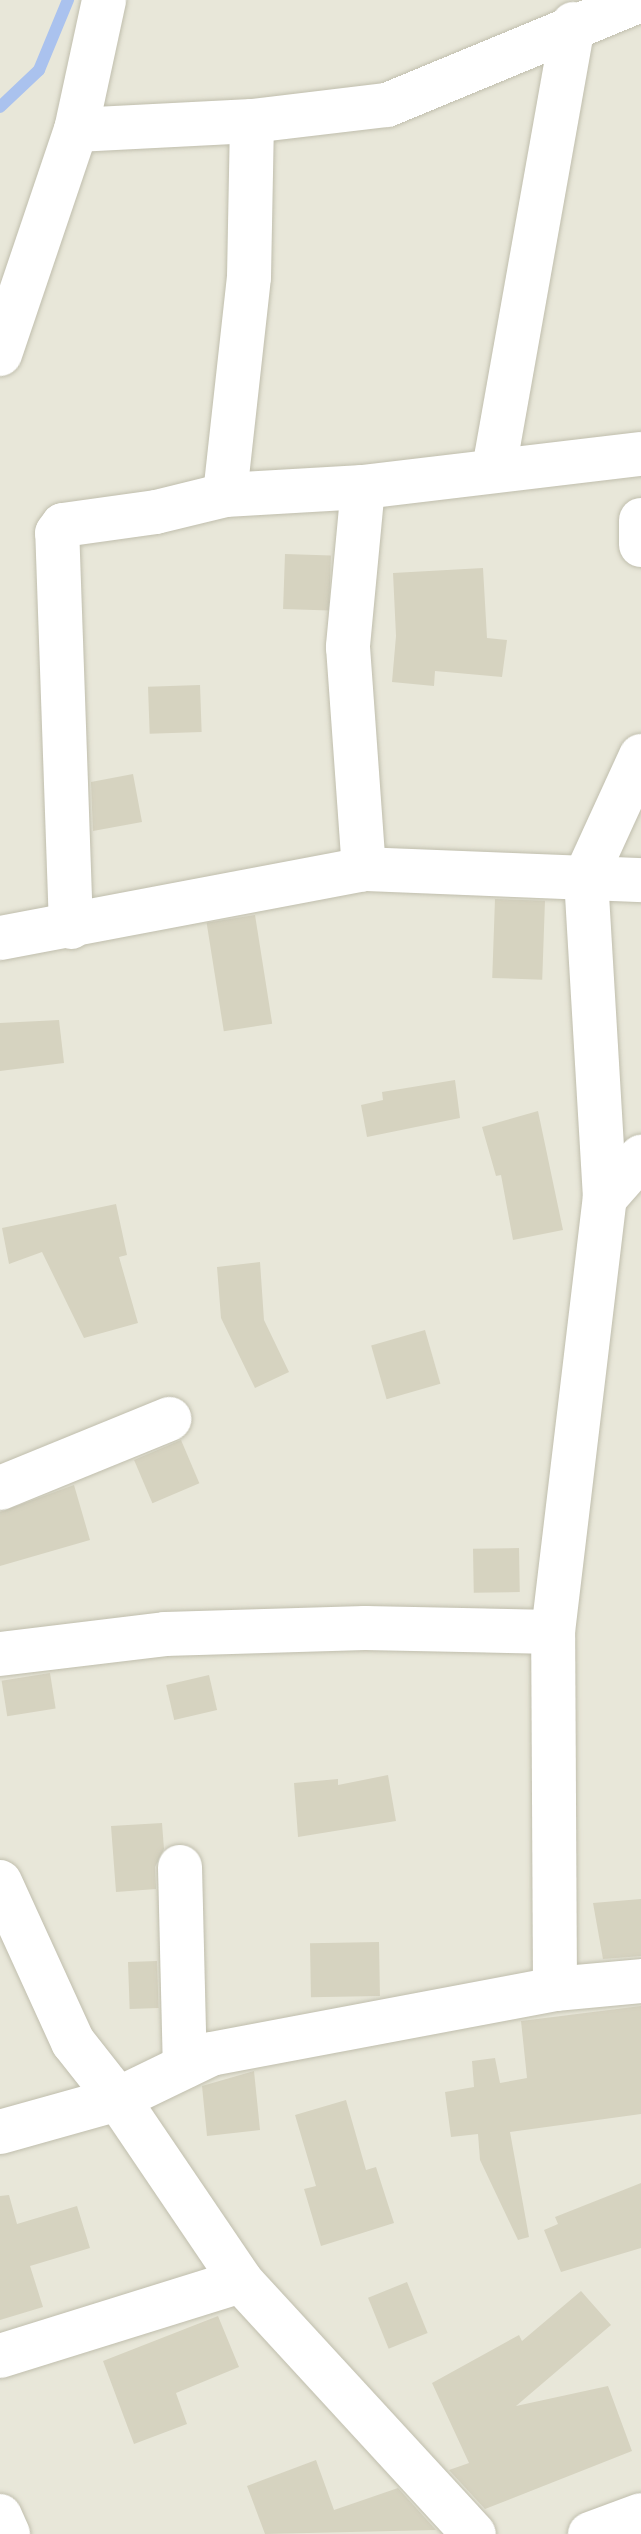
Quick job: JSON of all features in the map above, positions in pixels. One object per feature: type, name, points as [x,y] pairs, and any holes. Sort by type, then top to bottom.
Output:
[{"type":"street","points":[[0,354],[76,130],[104,0]]},
{"type":"street","points":[[76,130],[252,121],[387,105],[573,24],[641,0]]},
{"type":"street","points":[[494,469],[573,24]]},
{"type":"street","points":[[225,495],[249,277],[252,121]]},
{"type":"street","points":[[71,927],[57,533],[72,521],[156,512],[225,495],[363,487],[494,469],[641,454]]},
{"type":"street","points":[[363,487],[348,647],[364,869]]},
{"type":"street","points":[[641,520],[641,545]]},
{"type":"street","points":[[555,1989],[553,1632],[605,1198],[586,876],[641,756]]},
{"type":"street","points":[[0,938],[71,927],[364,869],[641,880]]},
{"type":"street","points":[[605,1198],[641,1157]]},
{"type":"street","points":[[0,1488],[169,1419]]},
{"type":"street","points":[[0,1654],[165,1634],[365,1628],[553,1632]]},
{"type":"street","points":[[180,1867],[185,2066]]},
{"type":"street","points":[[0,1882],[73,2042],[118,2099],[241,2281],[474,2534]]},
{"type":"street","points":[[0,2132],[118,2099],[211,2054],[555,1989],[641,1981]]},
{"type":"street","points":[[0,2356],[241,2281]]},
{"type":"street","points":[[590,2534],[641,2515]]},
{"type":"street","points":[[0,2516],[8,2534]]},
{"type":"shaded area","points":[[0,0],[641,0],[641,2534],[0,2534]]},
{"type":"building","points":[[285,554],[331,556],[329,611],[283,609]]},
{"type":"building","points":[[483,568],[487,638],[507,640],[502,677],[435,671],[434,686],[392,682],[396,636],[393,573]]},
{"type":"building","points":[[200,685],[202,732],[150,734],[148,687]]},
{"type":"building","points":[[133,774],[142,822],[93,831],[91,782]]},
{"type":"building","points":[[495,899],[545,901],[542,980],[492,978]]},
{"type":"building","points":[[255,915],[272,1024],[224,1031],[207,923]]},
{"type":"building","points":[[59,1020],[64,1063],[0,1071],[0,1023]]},
{"type":"building","points":[[455,1080],[460,1118],[367,1137],[361,1105],[383,1100],[382,1092]]},
{"type":"building","points":[[538,1111],[563,1230],[513,1240],[501,1175],[496,1176],[482,1127]]},
{"type":"building","points":[[116,1204],[127,1255],[119,1257],[138,1323],[84,1338],[42,1252],[9,1264],[2,1228]]},
{"type":"building","points":[[260,1262],[264,1320],[289,1372],[255,1388],[221,1318],[217,1267]]},
{"type":"building","points":[[425,1330],[440,1384],[387,1399],[371,1345]]},
{"type":"building","points":[[181,1440],[199,1483],[152,1503],[134,1460]]},
{"type":"building","points":[[74,1485],[90,1540],[0,1566],[0,1512]]},
{"type":"building","points":[[519,1548],[520,1592],[474,1593],[473,1549]]},
{"type":"building","points":[[50,1673],[56,1709],[7,1716],[2,1681]]},
{"type":"building","points":[[209,1675],[217,1710],[174,1720],[166,1685]]},
{"type":"building","points":[[388,1775],[396,1821],[298,1837],[294,1783],[338,1779],[338,1785]]},
{"type":"building","points":[[162,1823],[164,1849],[155,1867],[156,1889],[116,1892],[111,1826]]},
{"type":"building","points":[[641,1899],[641,1956],[603,1959],[593,1903]]},
{"type":"building","points":[[379,1942],[380,1996],[311,1997],[310,1943]]},
{"type":"building","points":[[157,1961],[159,2008],[130,2009],[128,1962]]},
{"type":"building","points":[[641,2006],[641,2114],[510,2132],[529,2237],[518,2240],[480,2160],[478,2134],[451,2137],[445,2092],[474,2087],[472,2061],[495,2058],[500,2083],[527,2078],[521,2021]]},
{"type":"building","points":[[254,2071],[260,2130],[207,2136],[202,2086]]},
{"type":"building","points":[[346,2100],[366,2170],[376,2167],[394,2223],[321,2246],[304,2189],[316,2186],[295,2115]]},
{"type":"building","points":[[641,2183],[641,2248],[561,2272],[544,2230],[558,2224],[555,2217]]},
{"type":"building","points":[[9,2195],[17,2224],[77,2206],[90,2248],[30,2266],[43,2307],[0,2320],[0,2196]]},
{"type":"building","points":[[407,2282],[428,2333],[389,2349],[368,2298]]},
{"type":"building","points":[[581,2291],[611,2325],[516,2406],[608,2386],[632,2451],[485,2509],[449,2470],[469,2463],[432,2383],[519,2335],[522,2341]]},
{"type":"building","points":[[218,2316],[239,2367],[176,2393],[187,2424],[134,2444],[103,2361]]},
{"type":"building","points":[[316,2460],[334,2510],[398,2488],[436,2530],[265,2534],[247,2486]]},
{"type":"waterway","points":[[0,107],[39,70],[68,0]]}]
